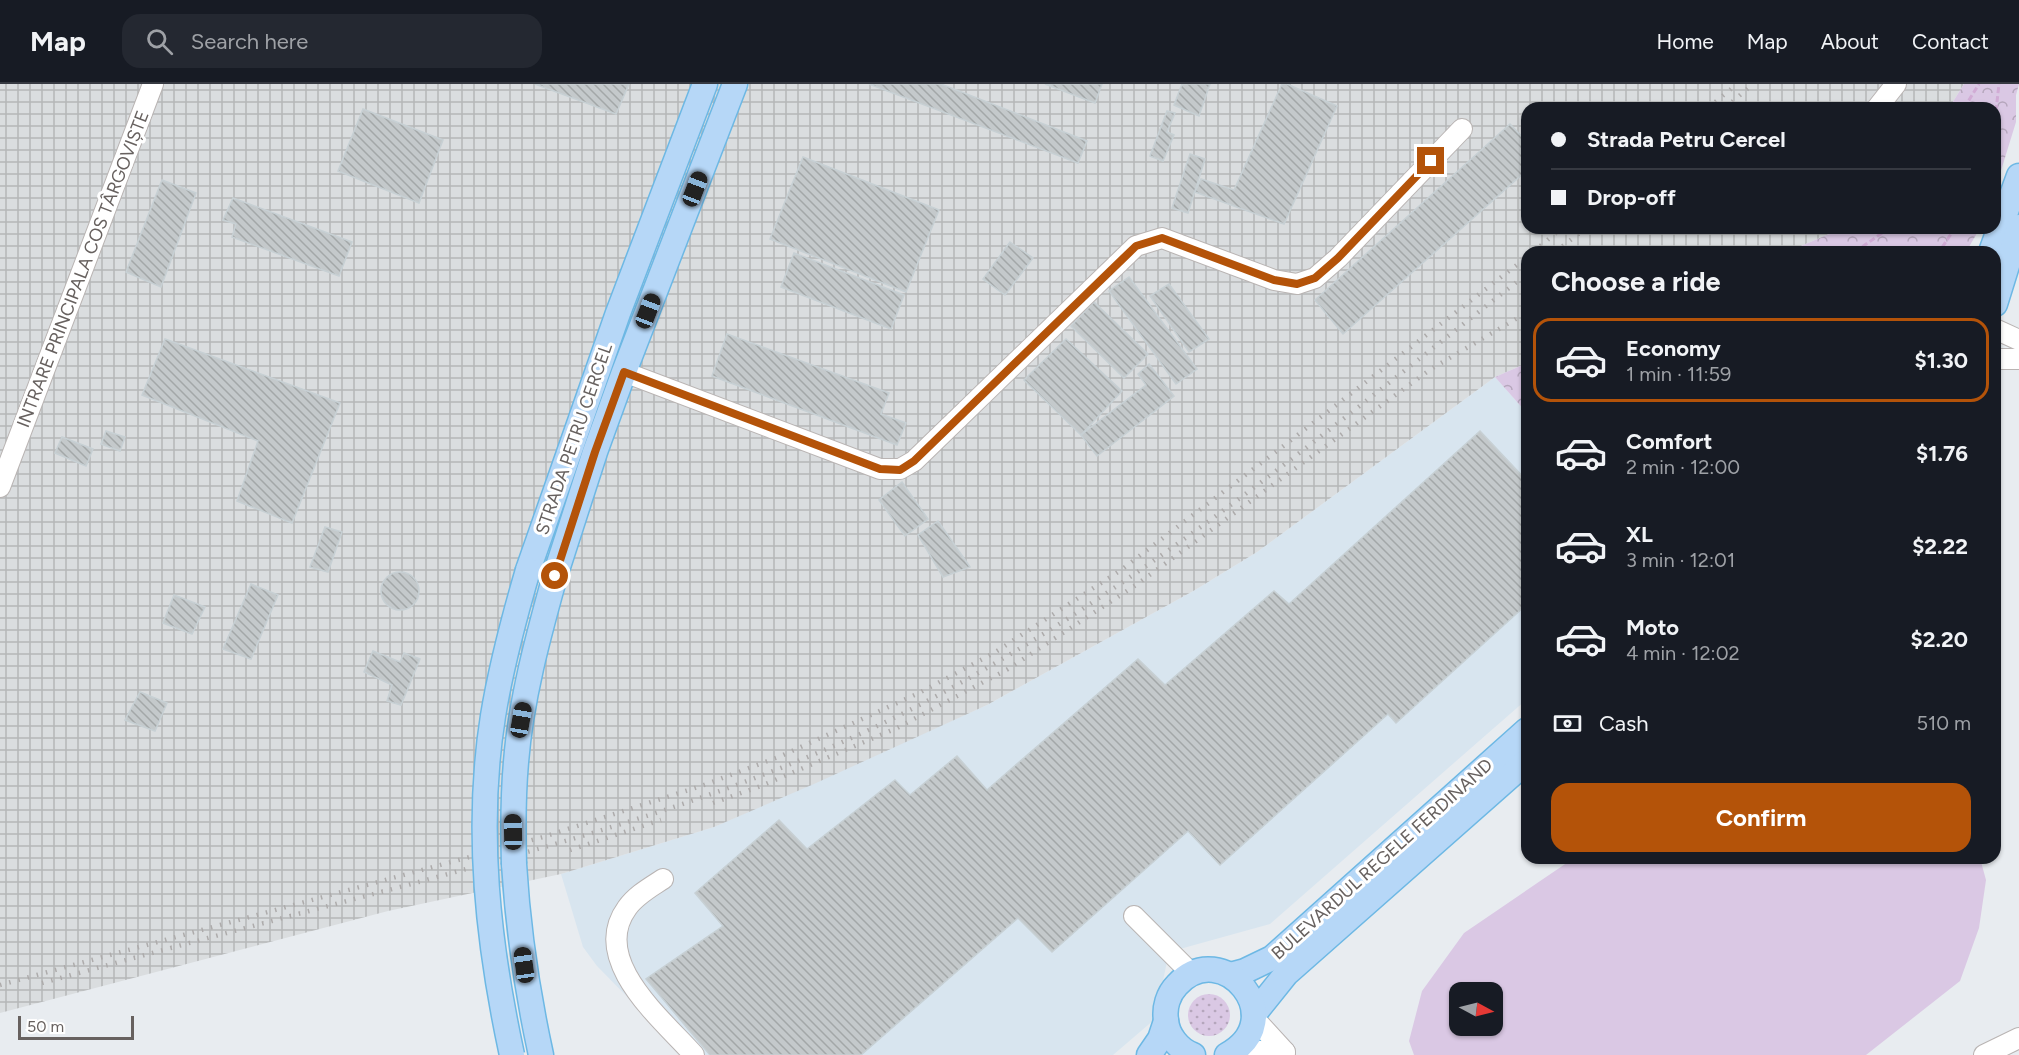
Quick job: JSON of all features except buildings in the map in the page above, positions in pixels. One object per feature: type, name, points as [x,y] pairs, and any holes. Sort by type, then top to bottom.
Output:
[{"type":"main road","name":"STRADA PETRU CERCEL","points":[[512,1055],[499,993],[486,882],[485,822],[493,717],[515,616],[528,570],[618,313],[705,84]]},
{"type":"main road","name":"STRADA PETRU CERCEL","points":[[541,1055],[527,988],[518,920],[514,864],[515,772],[521,720],[530,674],[555,576],[595,452],[735,84]]},
{"type":"main road","points":[[2001,225],[2019,176]]},
{"type":"main road","points":[[2001,285],[2019,227]]},
{"type":"main road","name":"BULEVARDUL REGELE FERDINAND","points":[[1192,974],[1204,970],[1230,975],[1256,967],[1272,958],[1521,735]]},
{"type":"main road","name":"BULEVARDUL REGELE FERDINAND","points":[[1254,1016],[1282,979],[1521,766]]},
{"type":"main road","points":[[1149,1055],[1160,1039],[1167,1009],[1182,980],[1192,974]]},
{"type":"main road","points":[[1230,975],[1249,993],[1254,1016],[1246,1040],[1231,1052]]},
{"type":"main road","points":[[1167,1009],[1169,1032],[1177,1044],[1186,1053],[1192,1055]]},
{"type":"street","name":"INTRARE PRINCIPALA COS TÂRGOVIȘTE","points":[[0,487],[153,84]]},
{"type":"street","points":[[1882,102],[1896,84]]},
{"type":"street","points":[[624,372],[880,469],[900,470],[914,461],[1136,246],[1162,238],[1274,280],[1297,284],[1315,278],[1338,258],[1462,129]]},
{"type":"street","points":[[2001,332],[2019,340]]},
{"type":"street","points":[[2001,359],[2019,359]]},
{"type":"street","points":[[663,879],[643,892],[628,906],[619,921],[616,938],[619,957],[632,986],[694,1055]]},
{"type":"street","points":[[1134,916],[1192,974]]},
{"type":"street","points":[[1167,1009],[1169,952]]},
{"type":"street","points":[[1231,1052],[1285,1052],[1254,1016]]},
{"type":"street","points":[[1984,1055],[2019,1038]]},
{"type":"path","points":[[1968,102],[1979,84]]},
{"type":"path","points":[[1997,102],[1999,84]]},
{"type":"path","points":[[1867,246],[1882,234]]},
{"type":"shaded area","points":[[0,84],[1964,84],[1953,102],[1521,102],[1521,234],[1829,234],[1801,246],[1521,246],[1521,366],[1495,377],[1257,552],[1195,590],[987,705],[714,827],[561,874],[388,911],[0,1013]]},
{"type":"shaded area","points":[[1495,377],[1521,406],[1521,704],[1270,924],[1169,952],[1155,1019],[1113,1055],[679,1055],[652,1022],[597,966],[583,947],[561,874],[714,827],[987,705],[1195,590],[1257,552]]},
{"type":"green space","points":[[1964,84],[2019,84],[2016,95],[2016,122],[2001,171],[2001,102],[1953,102]]},
{"type":"green space","points":[[1829,234],[1976,234],[1970,246],[1801,246]]},
{"type":"green space","points":[[1521,366],[1521,406],[1495,377]]},
{"type":"green space","points":[[1565,864],[1982,864],[1986,880],[1979,928],[1960,981],[1866,1055],[1414,1055],[1409,1041],[1422,991],[1464,933]]},
{"type":"green space","points":[[1209,994],[1224,1000],[1230,1015],[1224,1030],[1209,1036],[1194,1030],[1188,1015],[1194,1000]]},
{"type":"railway","points":[[1715,102],[1737,84]]},
{"type":"railway","points":[[1732,102],[1753,84]]},
{"type":"railway","points":[[1540,246],[1555,234]]},
{"type":"railway","points":[[1563,246],[1578,234]]},
{"type":"railway","points":[[0,985],[543,837],[704,785],[781,756],[919,693],[994,653],[1121,570],[1521,262]]},
{"type":"railway","points":[[42,983],[546,847],[740,784],[866,731],[927,701],[1007,656],[1085,608],[1161,556],[1310,445],[1521,279]]},
{"type":"railway","points":[[713,803],[761,786],[897,728],[1008,669],[1136,585],[1431,369],[1521,316]]},
{"type":"railway","points":[[570,850],[661,820]]},
{"type":"route","points":[[555,576],[595,452],[624,372],[880,469],[900,470],[914,461],[1136,246],[1162,238],[1274,280],[1297,284],[1315,278],[1338,258],[1431,161]]}]
